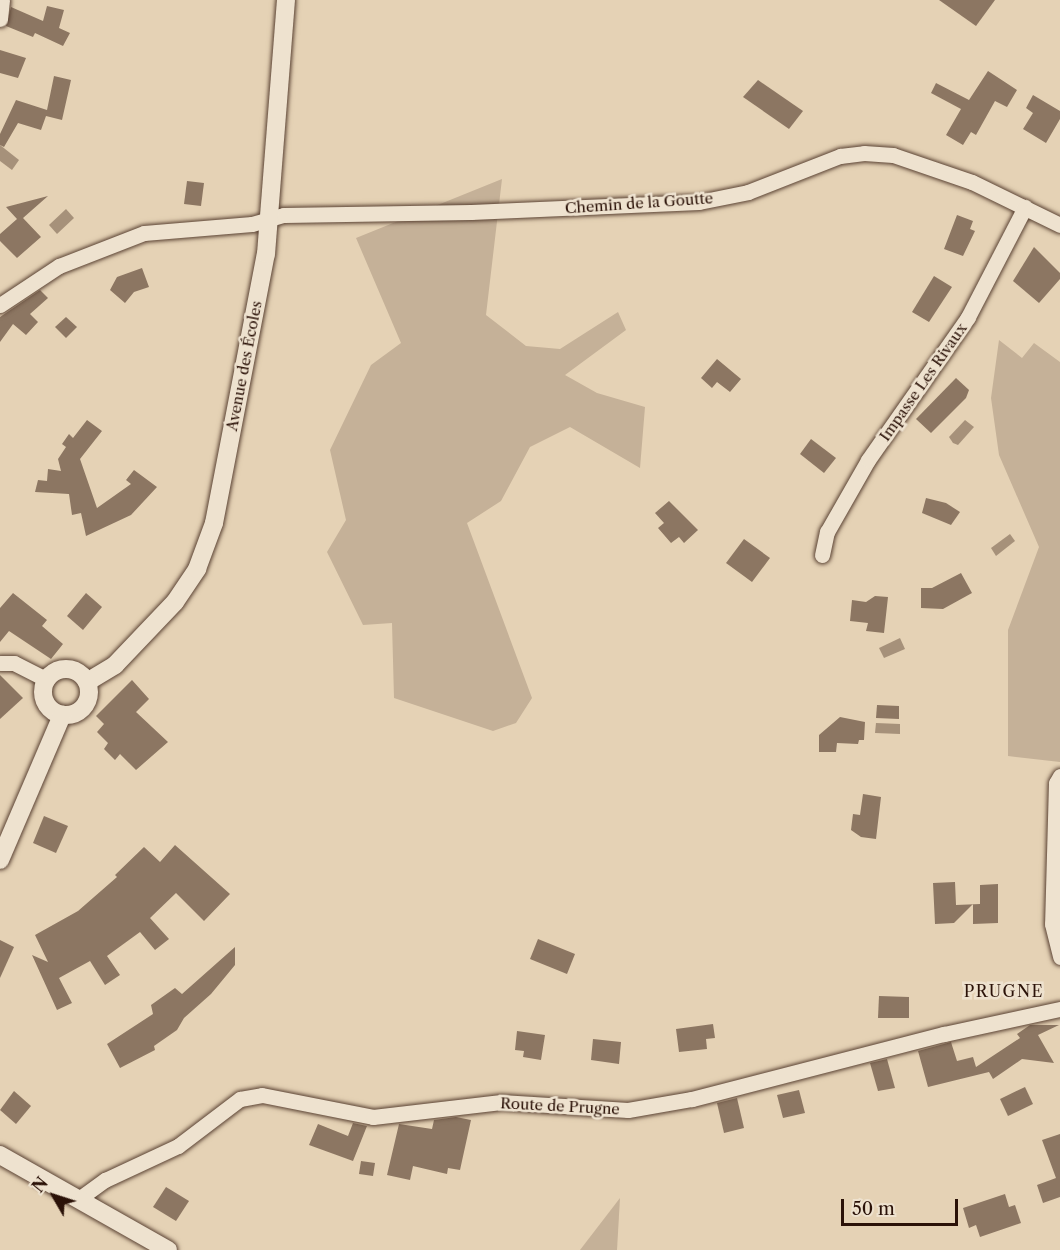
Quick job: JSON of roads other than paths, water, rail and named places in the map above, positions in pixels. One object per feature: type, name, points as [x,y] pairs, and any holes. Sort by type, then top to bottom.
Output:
[{"type":"street","points":[[0,19],[2,0]]},
{"type":"street","name":"Avenue des Écoles","points":[[87,682],[115,665],[146,637],[186,585],[208,543],[222,486],[259,288],[268,218],[286,0]]},
{"type":"street","name":"Chemin de la Goutte","points":[[0,305],[59,266],[144,233],[252,224],[284,215],[471,212],[699,202],[748,192],[840,156],[864,153],[893,155],[972,182],[1060,225]]},
{"type":"street","name":"Impasse Les Rivaux","points":[[822,555],[827,532],[868,460],[968,316],[1025,207]]},
{"type":"street","points":[[0,663],[14,663],[47,680]]},
{"type":"street","points":[[71,669],[87,682],[89,696],[82,709],[62,715],[45,701],[47,680],[57,671],[71,669]]},
{"type":"street","points":[[0,860],[62,715]]},
{"type":"street","points":[[1060,776],[1056,783],[1052,924],[1060,957]]},
{"type":"street","name":"Route de Prugne","points":[[80,1198],[105,1180],[178,1146],[240,1099],[262,1095],[373,1117],[501,1102],[628,1110],[692,1099],[944,1034],[1060,1009]]},
{"type":"street","points":[[0,1155],[80,1198],[168,1250]]},
{"type":"district","name":"PRUGNE","points":[[1004,991]]}]
